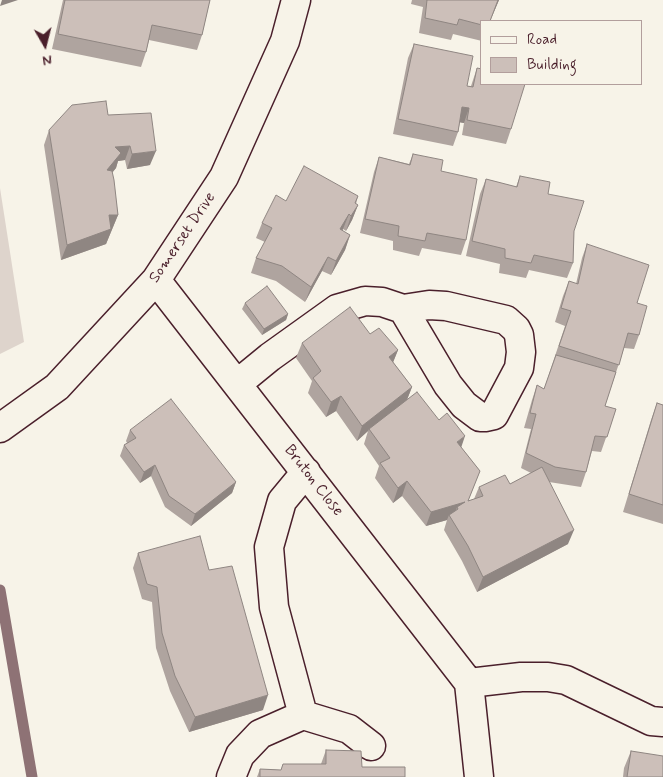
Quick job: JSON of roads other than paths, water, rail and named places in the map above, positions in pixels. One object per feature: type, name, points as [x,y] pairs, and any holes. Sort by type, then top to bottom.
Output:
[{"type":"street","name":"Somerset Drive","points":[[0,428],[57,387],[156,280],[224,177],[285,40],[296,0]]},
{"type":"street","name":"Bruton Close","points":[[156,280],[469,683]]},
{"type":"street","points":[[237,384],[270,357],[337,309],[365,301],[382,302],[403,308],[428,305],[446,306],[506,320],[516,329],[521,342],[518,368],[494,415],[480,417],[464,405],[448,385],[403,308]]},
{"type":"street","points":[[303,715],[274,607],[269,546],[282,501],[306,472]]},
{"type":"street","points":[[479,777],[469,683],[521,677],[548,677],[566,680],[651,721],[663,722]]},
{"type":"street","points":[[231,777],[240,755],[260,734],[303,715],[349,729],[371,746]]},
{"type":"waterway","points":[[0,590],[32,777]]}]
